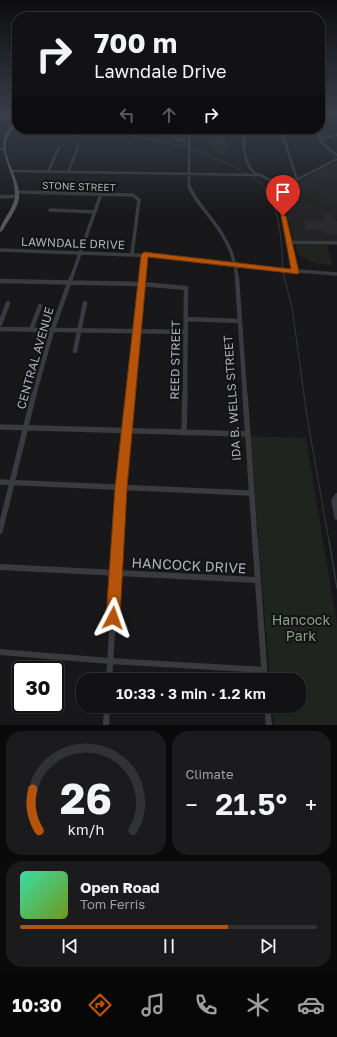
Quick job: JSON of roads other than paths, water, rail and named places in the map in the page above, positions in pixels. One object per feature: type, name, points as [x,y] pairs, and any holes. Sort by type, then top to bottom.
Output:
[{"type":"main road","points":[[0,231],[12,212],[17,194],[16,180],[1,149]]},
{"type":"street","points":[[48,172],[59,147]]},
{"type":"street","points":[[68,172],[78,147]]},
{"type":"street","name":"IDA B. WELLS STREET","points":[[189,147],[188,184],[192,194],[228,242],[236,266],[246,396],[250,493],[264,670]]},
{"type":"street","points":[[246,147],[249,167],[269,178],[274,184],[296,272]]},
{"type":"street","points":[[286,147],[296,180]]},
{"type":"street","points":[[326,147],[337,155]]},
{"type":"street","points":[[274,184],[296,180],[337,159]]},
{"type":"street","points":[[12,171],[262,175]]},
{"type":"street","name":"STONE STREET","points":[[0,197],[17,194],[133,195],[139,200],[132,254]]},
{"type":"street","name":"CENTRAL AVENUE","points":[[0,531],[25,428],[52,331],[101,194]]},
{"type":"street","points":[[50,210],[95,212]]},
{"type":"street","points":[[289,242],[337,243]]},
{"type":"street","name":"LAWNDALE DRIVE","points":[[0,250],[132,254],[296,272],[337,274]]},
{"type":"street","points":[[109,673],[121,488],[144,255]]},
{"type":"street","points":[[0,281],[141,284]]},
{"type":"street","name":"REED STREET","points":[[141,284],[186,288],[184,433]]},
{"type":"street","points":[[0,324],[8,303]]},
{"type":"street","points":[[75,351],[85,303]]},
{"type":"street","points":[[31,330],[40,306]]},
{"type":"street","points":[[186,319],[240,322]]},
{"type":"street","points":[[0,329],[186,332]]},
{"type":"street","points":[[0,427],[247,434]]},
{"type":"street","points":[[0,482],[250,493]]},
{"type":"street","points":[[337,496],[334,501],[337,517]]},
{"type":"street","name":"HANCOCK DRIVE","points":[[0,567],[257,580]]},
{"type":"street","points":[[0,652],[110,661],[264,670]]},
{"type":"street","points":[[106,725],[107,713]]},
{"type":"street","points":[[268,713],[269,725]]},
{"type":"waterway","points":[[184,147],[219,160],[247,174]]},
{"type":"waterway","points":[[253,178],[262,185],[274,206],[280,232],[283,269]]},
{"type":"waterway","points":[[283,273],[292,307],[307,417],[329,541]]},
{"type":"waterway","points":[[329,540],[337,588]]},
{"type":"park label","name":"Hancock Park","points":[[301,628]]}]
